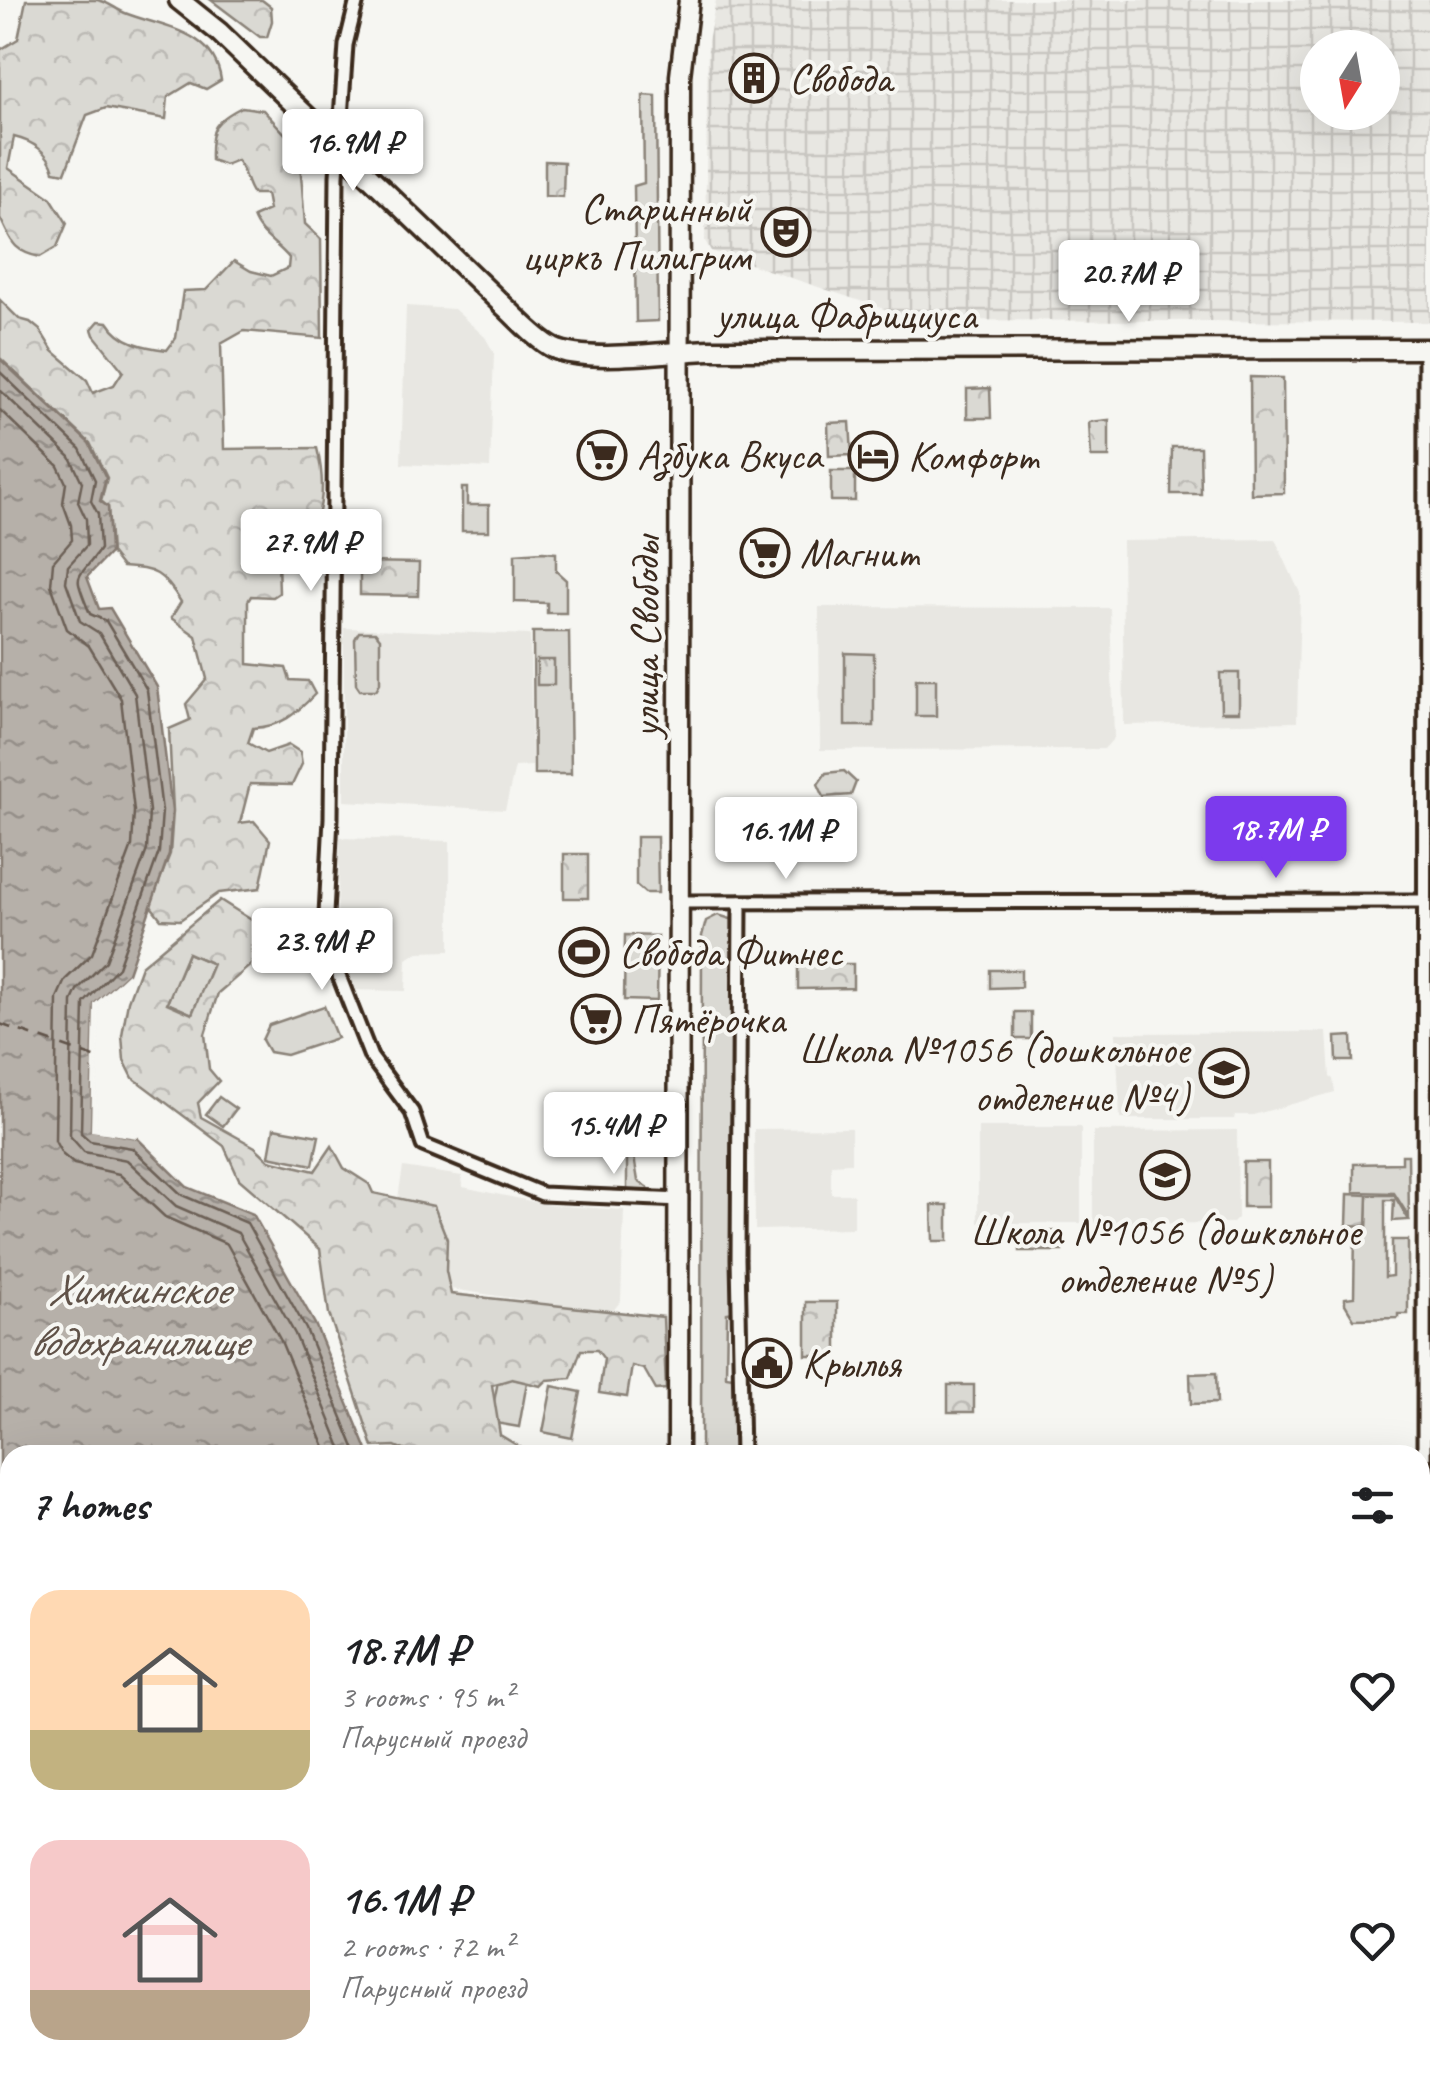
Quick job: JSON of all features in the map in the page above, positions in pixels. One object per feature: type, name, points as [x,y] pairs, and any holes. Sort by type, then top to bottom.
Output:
[{"type":"main road","name":"улица Фабрициуса","points":[[180,0],[219,32],[547,344],[579,354],[682,350],[1428,349]]},
{"type":"main road","name":"улица Свободы","points":[[678,1445],[680,76],[689,0]]},
{"type":"street","points":[[357,0],[346,45],[339,146],[331,818],[326,914],[337,971],[371,1057],[412,1112],[423,1145],[542,1194],[681,1200]]},
{"type":"street","points":[[1425,1445],[1428,349]]},
{"type":"street","points":[[679,902],[1424,901]]},
{"type":"street","points":[[740,902],[738,1260],[742,1445]]},
{"type":"shaded area","points":[[716,0],[1430,0],[1430,322],[917,320],[711,251],[705,241],[708,41]]},
{"type":"shaded area","points":[[406,306],[454,309],[485,337],[494,353],[490,468],[401,464]]},
{"type":"shaded area","points":[[1275,539],[1300,593],[1297,722],[1124,725],[1122,541]]},
{"type":"shaded area","points":[[819,607],[1110,608],[1114,738],[1104,749],[820,750]]},
{"type":"shaded area","points":[[344,628],[530,635],[532,766],[515,767],[505,810],[344,801]]},
{"type":"shaded area","points":[[340,838],[450,841],[450,951],[418,952],[407,959],[406,991],[348,990],[337,917]]},
{"type":"shaded area","name":"Школа №1056 (дошкольное отделение №4)","points":[[1327,1032],[1335,1092],[1253,1115],[1235,1115],[1234,1119],[1120,1119],[1116,1033]]},
{"type":"shaded area","points":[[978,1127],[1081,1127],[1081,1223],[978,1223]]},
{"type":"shaded area","points":[[851,1128],[851,1163],[831,1164],[831,1194],[854,1194],[854,1228],[755,1230],[754,1129]]},
{"type":"shaded area","name":"Школа №1056 (дошкольное отделение №5)","points":[[1237,1130],[1238,1218],[1233,1223],[1093,1224],[1093,1131]]},
{"type":"shaded area","points":[[403,1167],[462,1176],[463,1187],[549,1205],[624,1210],[621,1301],[611,1313],[385,1279]]},
{"type":"green space","points":[[26,0],[101,1],[185,33],[208,51],[221,80],[206,89],[191,83],[168,97],[166,119],[106,108],[87,115],[65,173],[54,171],[39,148],[14,137],[8,168],[51,198],[67,223],[57,247],[40,257],[18,248],[0,218],[0,50],[18,39]]},
{"type":"green space","points":[[211,0],[262,0],[271,7],[267,37],[260,37]]},
{"type":"green space","points":[[643,95],[656,96],[658,321],[636,322],[634,186],[644,183]]},
{"type":"green space","points":[[242,107],[263,110],[299,149],[305,224],[321,239],[322,338],[244,331],[221,344],[224,449],[317,448],[322,477],[314,526],[277,529],[279,593],[273,597],[251,596],[248,601],[248,664],[286,668],[290,680],[308,681],[315,694],[287,718],[253,728],[248,743],[266,753],[289,745],[300,752],[302,764],[292,785],[250,784],[240,823],[254,821],[270,840],[260,888],[219,893],[180,920],[161,919],[150,905],[170,854],[173,811],[169,729],[190,720],[186,704],[207,679],[196,636],[171,618],[181,602],[163,578],[151,571],[122,567],[111,553],[108,507],[101,501],[107,478],[90,443],[0,358],[0,300],[19,319],[40,330],[53,351],[87,380],[93,393],[114,385],[123,371],[94,335],[92,329],[99,321],[108,322],[119,335],[134,343],[167,350],[176,338],[183,291],[206,290],[234,261],[271,276],[288,268],[289,258],[253,217],[269,210],[266,194],[253,194],[237,160],[225,165],[211,160],[216,127]]},
{"type":"green space","points":[[545,161],[564,162],[563,197],[545,196]]},
{"type":"green space","points":[[1250,377],[1283,378],[1284,493],[1251,494]]},
{"type":"green space","points":[[990,388],[991,418],[967,418],[967,389]]},
{"type":"green space","points":[[1109,420],[1109,457],[1091,457],[1089,422]]},
{"type":"green space","points":[[850,422],[852,455],[829,456],[828,423]]},
{"type":"green space","points":[[1172,447],[1200,447],[1201,494],[1171,494]]},
{"type":"green space","points":[[831,471],[855,471],[855,501],[831,501]]},
{"type":"green space","points":[[462,488],[467,488],[467,505],[489,505],[489,531],[462,531]]},
{"type":"green space","points":[[556,553],[556,571],[566,580],[566,613],[547,613],[547,603],[515,602],[515,554]]},
{"type":"green space","points":[[360,562],[419,563],[418,596],[360,595]]},
{"type":"green space","points":[[359,632],[375,632],[380,638],[380,683],[376,690],[360,690],[356,684],[355,639]]},
{"type":"green space","points":[[533,632],[569,632],[571,774],[534,774]]},
{"type":"green space","points":[[845,653],[874,654],[874,726],[845,726]]},
{"type":"green space","points":[[537,660],[554,660],[554,685],[537,685]]},
{"type":"green space","points":[[1220,673],[1239,673],[1239,712],[1221,712]]},
{"type":"green space","points":[[916,679],[936,679],[936,716],[916,716]]},
{"type":"green space","points":[[844,771],[856,782],[851,795],[824,797],[818,784],[826,773]]},
{"type":"green space","points":[[636,837],[657,837],[658,893],[645,893],[636,885]]},
{"type":"green space","points":[[564,854],[588,854],[588,898],[564,898]]},
{"type":"green space","points":[[220,900],[253,921],[252,964],[218,993],[205,1034],[209,1069],[219,1081],[198,1103],[201,1117],[255,1147],[269,1160],[315,1171],[332,1146],[344,1168],[369,1184],[373,1193],[434,1206],[447,1239],[446,1271],[451,1294],[663,1317],[666,1389],[656,1390],[644,1369],[632,1366],[627,1397],[599,1393],[604,1359],[597,1350],[581,1350],[571,1378],[547,1380],[541,1386],[512,1379],[492,1385],[500,1435],[516,1445],[372,1445],[329,1314],[320,1249],[239,1179],[224,1146],[133,1078],[124,1060],[122,1035],[128,1001],[141,966]],"holes":[[[188,953],[213,964],[192,1014],[167,1003]]]},
{"type":"green space","points":[[718,915],[734,920],[735,924],[734,1312],[727,1313],[726,1376],[733,1377],[734,1445],[701,1445],[702,936],[706,921]]},
{"type":"green space","points":[[625,935],[658,936],[657,1001],[624,1000]]},
{"type":"green space","points":[[188,953],[213,964],[192,1014],[167,1003]]},
{"type":"green space","points":[[798,964],[853,964],[853,988],[798,989]]},
{"type":"green space","points":[[990,970],[1021,970],[1021,987],[990,988]]},
{"type":"green space","points":[[324,1006],[337,1038],[286,1055],[269,1052],[262,1040],[269,1025]]},
{"type":"green space","points":[[1015,1012],[1031,1012],[1031,1039],[1015,1039]]},
{"type":"green space","points":[[1352,1036],[1353,1061],[1337,1061],[1336,1037]]},
{"type":"green space","points":[[219,1097],[236,1109],[223,1126],[206,1114]]},
{"type":"green space","points":[[562,1103],[592,1103],[592,1120],[561,1120]]},
{"type":"green space","points":[[274,1128],[319,1136],[313,1165],[269,1156]]},
{"type":"green space","points":[[627,1143],[632,1144],[638,1181],[658,1195],[627,1196]]},
{"type":"green space","points":[[1402,1155],[1408,1155],[1409,1217],[1394,1193],[1354,1192],[1354,1164],[1402,1163]]},
{"type":"green space","points":[[1243,1162],[1268,1162],[1268,1207],[1243,1207]]},
{"type":"green space","points":[[1348,1194],[1368,1195],[1367,1226],[1347,1225]]},
{"type":"green space","points":[[1368,1195],[1394,1195],[1409,1220],[1393,1221],[1394,1200],[1385,1200],[1385,1277],[1392,1276],[1392,1240],[1408,1240],[1408,1314],[1398,1314],[1398,1318],[1354,1319],[1345,1304],[1345,1298],[1354,1297],[1355,1231],[1347,1230],[1347,1225],[1367,1225]]},
{"type":"green space","points":[[932,1205],[948,1205],[948,1241],[933,1241]]},
{"type":"green space","points":[[1062,1231],[1062,1251],[1020,1251],[1020,1232]]},
{"type":"green space","points":[[806,1302],[837,1302],[837,1355],[806,1355]]},
{"type":"green space","points":[[1216,1373],[1217,1403],[1191,1404],[1190,1374]]},
{"type":"green space","points":[[499,1376],[527,1382],[519,1427],[490,1422]]},
{"type":"green space","points":[[948,1385],[974,1385],[974,1412],[948,1412]]},
{"type":"green space","points":[[552,1386],[581,1392],[572,1438],[543,1432]]},
{"type":"water","name":"Химкинское водохранилище","points":[[0,359],[89,443],[106,478],[100,501],[108,507],[110,553],[87,577],[99,609],[110,608],[157,687],[172,811],[169,854],[128,973],[94,1004],[91,1130],[137,1138],[187,1187],[253,1214],[315,1324],[365,1445],[0,1445]]},
{"type":"pier","points":[[128,973],[128,979],[99,1006],[96,1127],[136,1133],[137,1138],[91,1131],[94,1004]]},
{"type":"ferry route","points":[[0,1024],[103,1060]]},
{"type":"place","name":"Свобода","points":[[754,78]]},
{"type":"place","name":"Старинный циркъ Пилигрим","points":[[786,232]]},
{"type":"place","name":"Азбука Вкуса","points":[[602,455]]},
{"type":"place","name":"Комфорт","points":[[873,456]]},
{"type":"place","name":"Магнит","points":[[765,553]]},
{"type":"place","name":"Свобода Фитнес","points":[[584,952]]},
{"type":"place","name":"Пятёрочка","points":[[596,1019]]},
{"type":"place","name":"Школа №1056 (дошкольное отделение №4)","points":[[1224,1073]]},
{"type":"place","name":"Школа №1056 (дошкольное отделение №5)","points":[[1165,1175]]},
{"type":"place","name":"Крылья","points":[[767,1363]]}]
